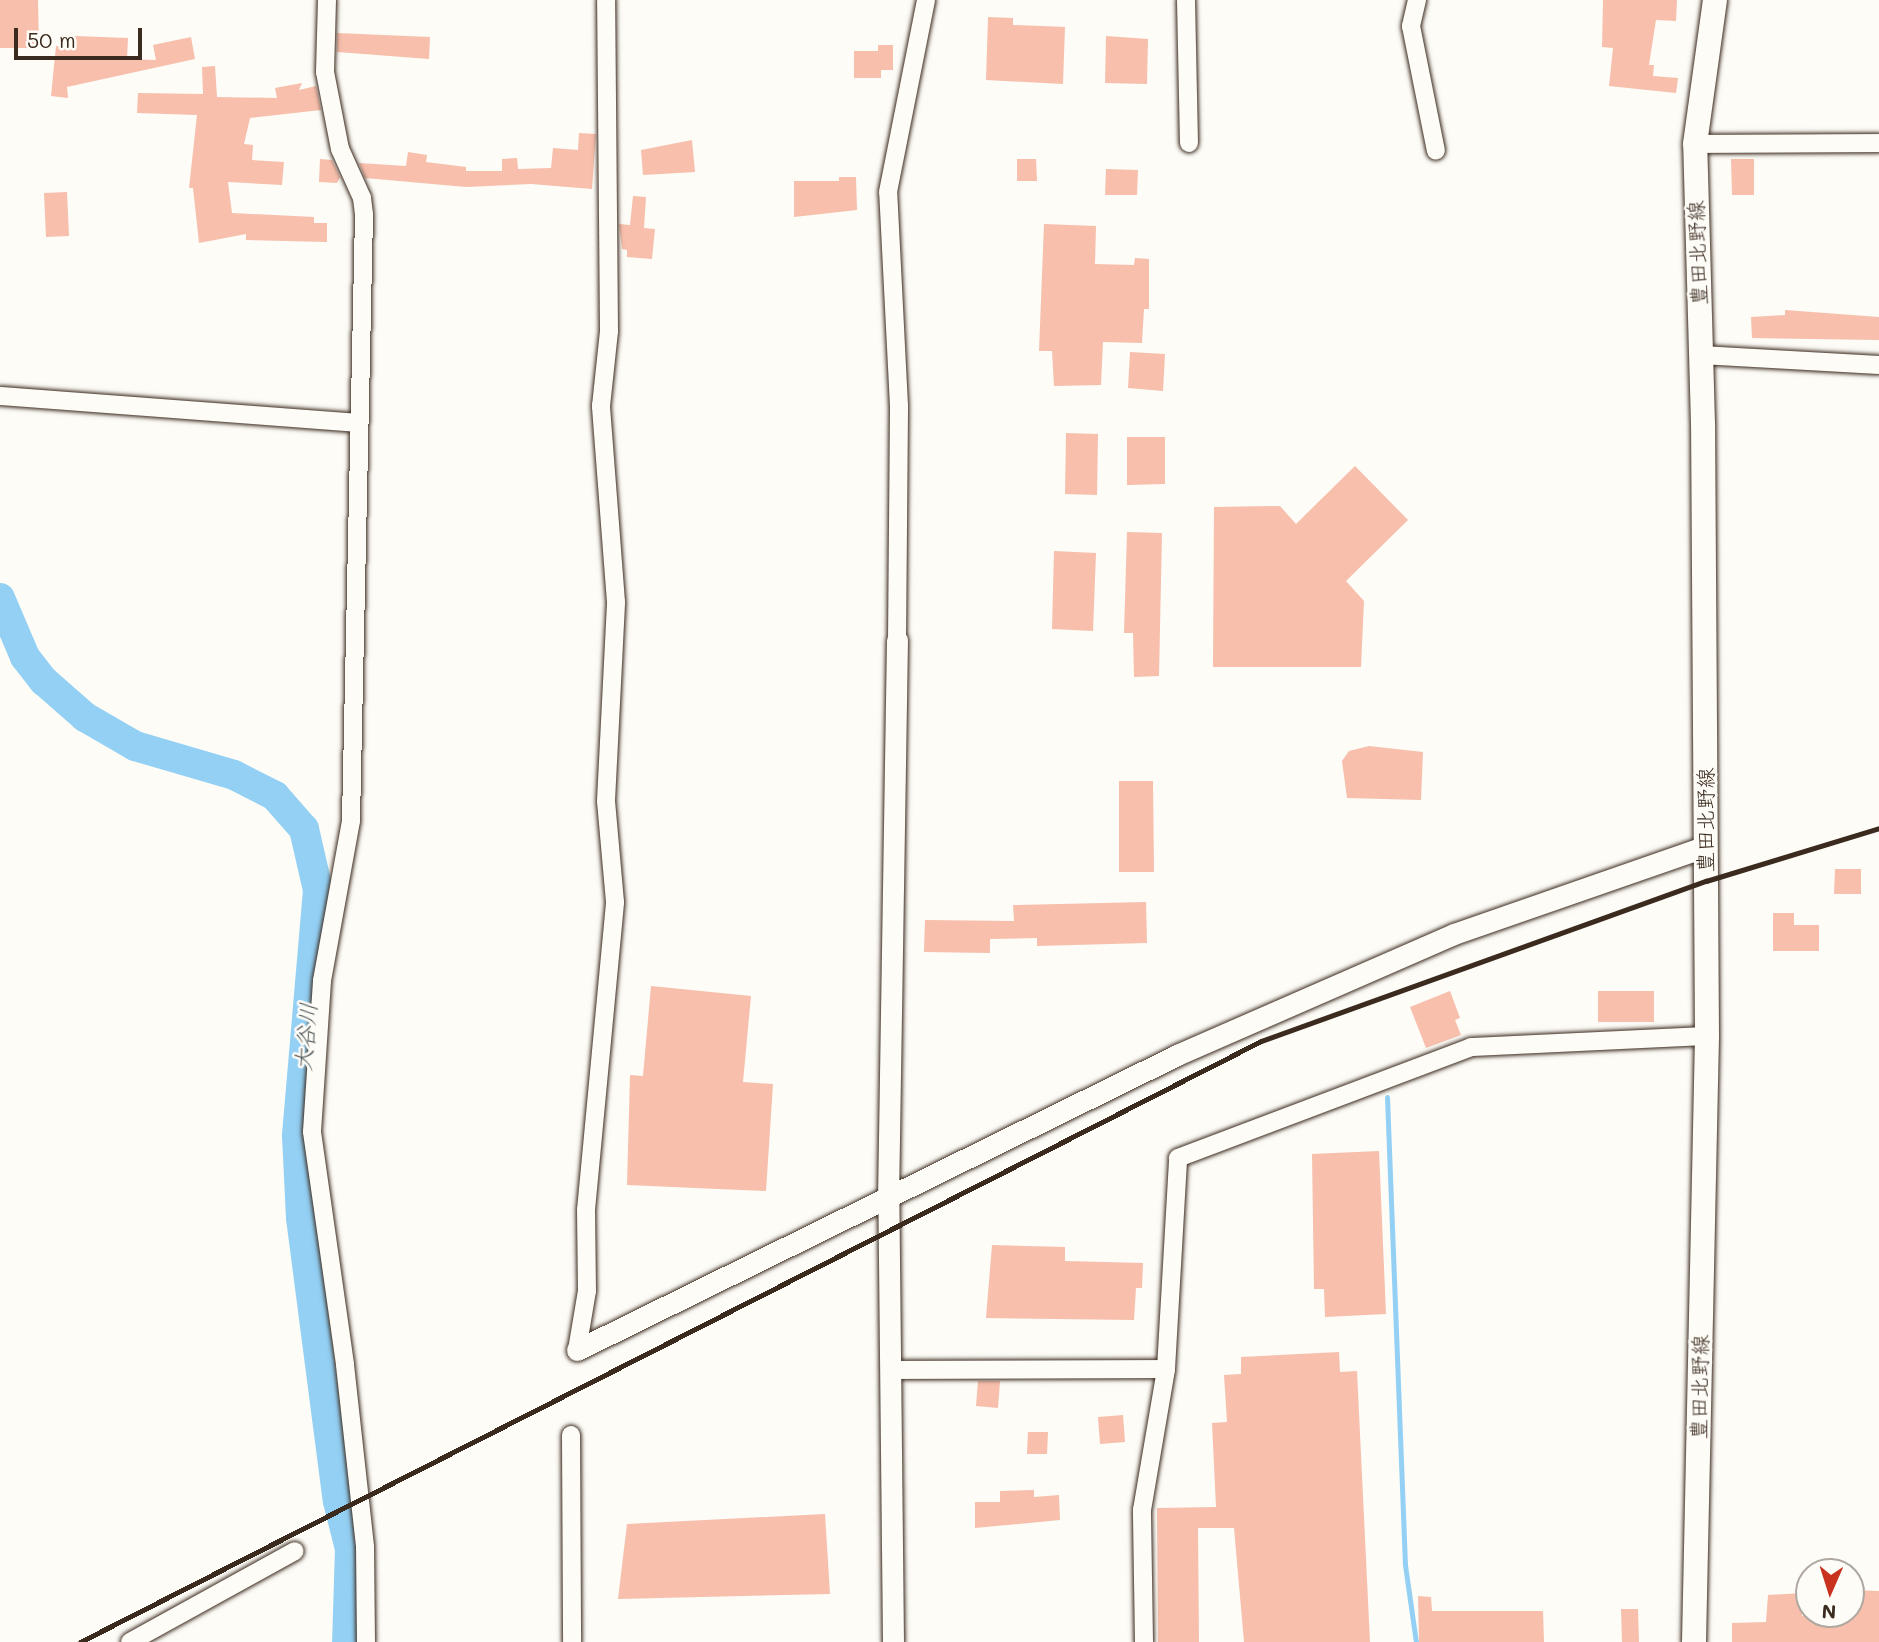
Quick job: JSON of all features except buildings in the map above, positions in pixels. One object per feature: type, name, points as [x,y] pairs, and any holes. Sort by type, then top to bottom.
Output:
[{"type":"main road","name":"豊田北野線","points":[[1694,1642],[1706,1036],[1701,355],[1695,144],[1716,0]]},
{"type":"street","points":[[327,0],[325,72],[340,149],[362,198],[364,215],[357,423],[351,821],[322,981],[312,1132],[364,1535],[366,1642]]},
{"type":"street","points":[[577,1350],[587,1291],[586,1210],[615,902],[606,801],[616,602],[601,407],[609,331],[606,0]]},
{"type":"street","points":[[893,1642],[888,1200],[899,407],[888,192],[926,0]]},
{"type":"street","points":[[1186,0],[1189,143]]},
{"type":"street","points":[[1417,0],[1412,26],[1436,151]]},
{"type":"street","points":[[1695,144],[1879,143]]},
{"type":"street","points":[[1701,355],[1879,365]]},
{"type":"street","points":[[0,396],[357,423]]},
{"type":"street","points":[[577,1350],[888,1200],[1177,1055],[1442,939],[1706,846]]},
{"type":"street","points":[[1144,1642],[1142,1510],[1166,1369],[1178,1158],[1471,1047],[1706,1036]]},
{"type":"street","points":[[892,1370],[1166,1369]]},
{"type":"street","points":[[571,1435],[572,1642]]},
{"type":"street","points":[[130,1642],[295,1551]]},
{"type":"waterway","name":"大谷川","points":[[0,598],[25,657],[44,681],[85,717],[135,746],[234,775],[275,796],[304,829],[318,890],[297,1136],[301,1218],[338,1501],[350,1549],[347,1642]]},
{"type":"waterway","points":[[1387,1097],[1405,1565],[1416,1642]]},
{"type":"railway","points":[[80,1642],[1261,1041],[1706,881],[1879,828]]}]
